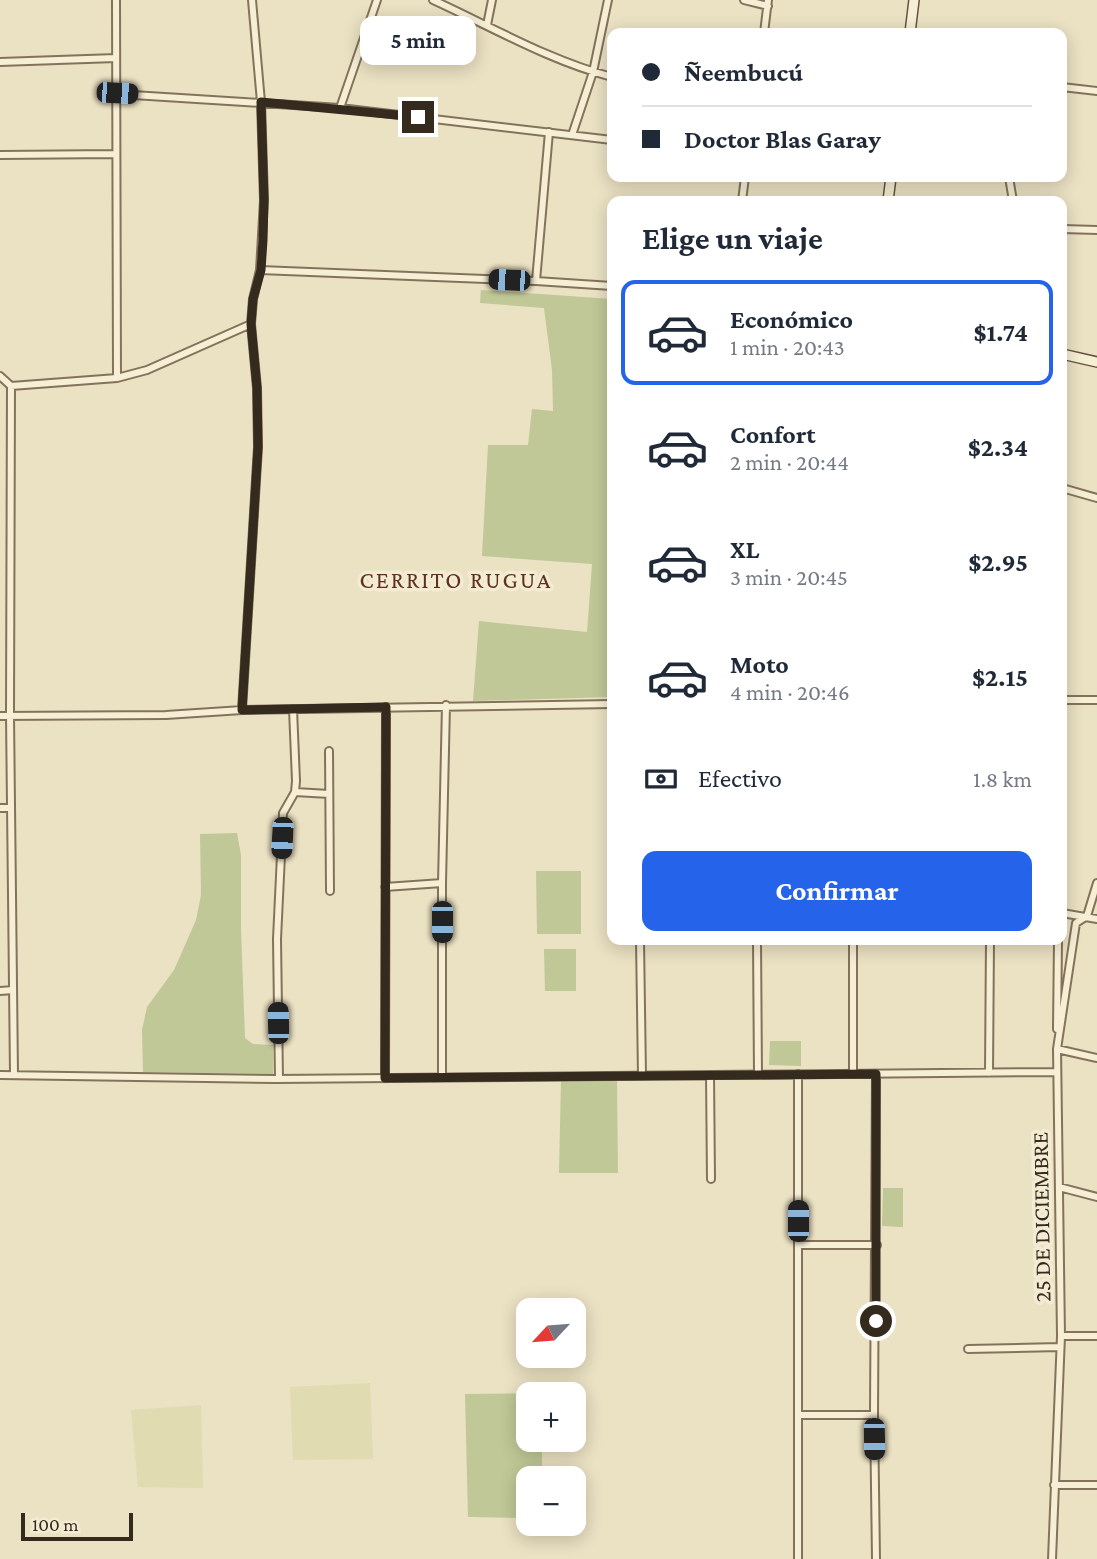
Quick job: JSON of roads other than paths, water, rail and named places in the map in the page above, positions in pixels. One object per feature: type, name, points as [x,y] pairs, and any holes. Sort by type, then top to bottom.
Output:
[{"type":"street","points":[[116,0],[117,378]]},
{"type":"street","points":[[242,710],[258,447],[257,388],[251,324],[253,299],[261,270],[264,200],[261,102],[252,0]]},
{"type":"street","points":[[340,108],[377,0]]},
{"type":"street","points":[[433,0],[540,50],[607,76]]},
{"type":"street","points":[[487,25],[492,0]]},
{"type":"street","points":[[572,135],[593,72],[608,0]]},
{"type":"street","points":[[744,0],[768,3],[765,28]]},
{"type":"street","points":[[911,28],[914,0]]},
{"type":"street","points":[[0,62],[116,58]]},
{"type":"street","points":[[1067,88],[1097,91]]},
{"type":"street","points":[[117,93],[340,108],[607,139]]},
{"type":"street","points":[[537,281],[549,132]]},
{"type":"street","points":[[0,155],[115,153]]},
{"type":"street","points":[[1067,229],[1097,230]]},
{"type":"street","points":[[261,270],[607,286]]},
{"type":"street","points":[[0,376],[11,386],[117,378],[147,370],[251,324]]},
{"type":"street","points":[[1067,355],[1097,362]]},
{"type":"street","points":[[11,386],[10,715],[14,1075]]},
{"type":"street","points":[[0,435],[11,435]]},
{"type":"street","points":[[1067,489],[1097,498]]},
{"type":"street","points":[[0,525],[11,523]]},
{"type":"street","points":[[0,614],[10,613]]},
{"type":"street","points":[[1067,700],[1097,700]]},
{"type":"street","points":[[0,716],[166,715],[242,710],[607,704]]},
{"type":"street","points":[[442,1077],[446,705]]},
{"type":"street","points":[[385,1078],[386,707]]},
{"type":"street","points":[[279,1079],[277,939],[283,813],[295,793],[296,781],[293,709]]},
{"type":"street","points":[[329,751],[331,891]]},
{"type":"street","points":[[295,793],[329,794]]},
{"type":"street","points":[[0,808],[11,808]]},
{"type":"street","points":[[385,887],[442,883]]},
{"type":"street","name":"25 DE DICIEMBRE","points":[[1052,1559],[1060,1347],[1057,1049],[1076,923],[1087,916],[1097,883]]},
{"type":"street","points":[[1067,914],[1097,919]]},
{"type":"street","points":[[640,945],[642,1076]]},
{"type":"street","points":[[757,945],[758,1075]]},
{"type":"street","points":[[853,945],[853,1074]]},
{"type":"street","points":[[989,945],[989,1073]]},
{"type":"street","points":[[1058,945],[1057,1049],[1097,1058]]},
{"type":"street","points":[[0,991],[13,990]]},
{"type":"street","points":[[0,1075],[279,1079],[1057,1072]]},
{"type":"street","points":[[798,1074],[798,1559]]},
{"type":"street","points":[[876,1074],[876,1559]]},
{"type":"street","points":[[710,1075],[711,1179]]},
{"type":"street","points":[[1059,1187],[1097,1197]]},
{"type":"street","points":[[798,1245],[877,1245]]},
{"type":"street","points":[[1060,1336],[1097,1336]]},
{"type":"street","points":[[968,1349],[1060,1347]]},
{"type":"street","points":[[798,1415],[874,1415]]},
{"type":"street","points":[[1054,1485],[1097,1485]]},
{"type":"district","name":"CERRITO RUGUA","points":[[456,580]]}]
